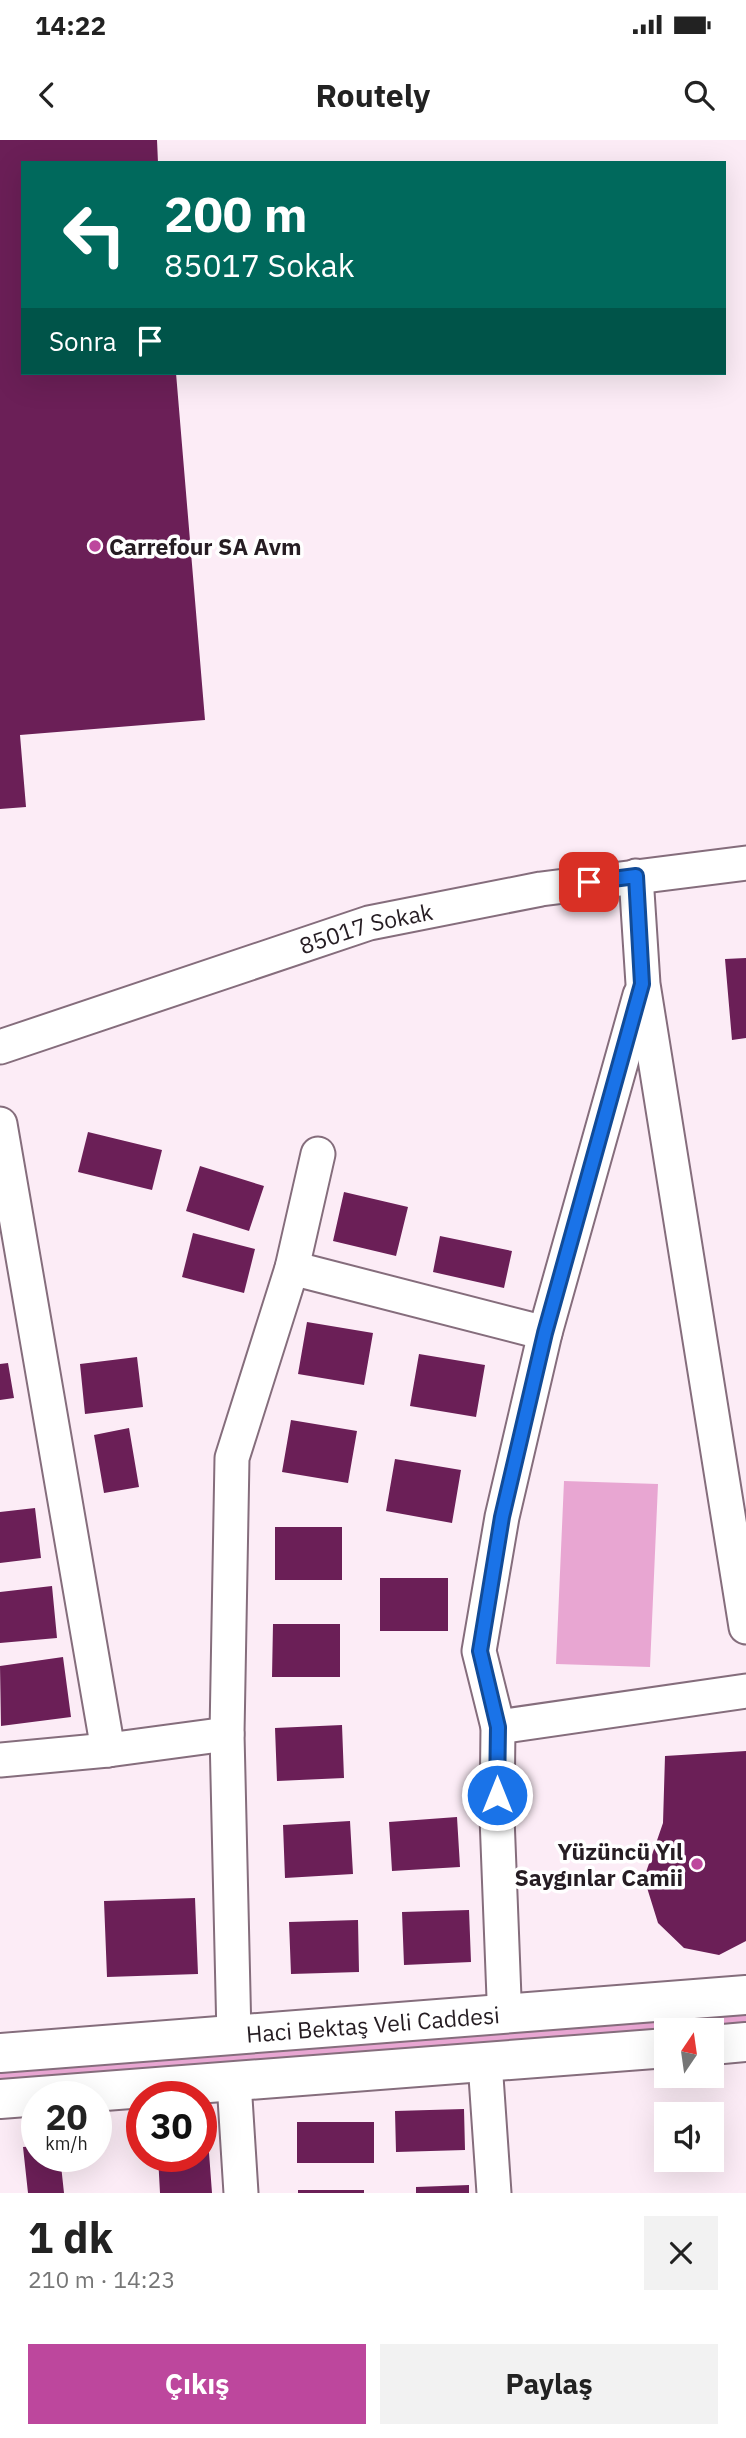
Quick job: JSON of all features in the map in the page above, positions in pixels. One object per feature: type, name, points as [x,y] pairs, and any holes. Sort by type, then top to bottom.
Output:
[{"type":"main road","name":"Haci Bektaş Veli Caddesi","points":[[0,2053],[746,1995]]},
{"type":"main road","points":[[724,2044],[746,2042]]},
{"type":"main road","name":"Haci Bektaş Veli Caddesi","points":[[0,2099],[654,2049]]},
{"type":"street","name":"85017 Sokak","points":[[0,1047],[369,923],[541,889],[746,863]]},
{"type":"street","points":[[636,876],[642,984],[746,1627]]},
{"type":"street","points":[[506,2015],[496,1817],[498,1727],[480,1651],[502,1517],[545,1333],[642,984]]},
{"type":"street","points":[[0,1124],[108,1750]]},
{"type":"street","points":[[234,2036],[227,1734],[232,1458],[292,1268],[318,1154]]},
{"type":"street","points":[[292,1268],[545,1333]]},
{"type":"street","points":[[498,1727],[746,1691]]},
{"type":"street","points":[[0,1760],[108,1750],[227,1734]]},
{"type":"street","points":[[485,2062],[494,2193]]},
{"type":"street","points":[[234,2082],[241,2193]]},
{"type":"shaded area","points":[[564,1481],[658,1484],[650,1667],[556,1664]]},
{"type":"shaded area","points":[[746,2015],[746,2023],[724,2025],[724,2018],[707,2018]]},
{"type":"shaded area","points":[[654,2022],[654,2030],[0,2080],[0,2072]]},
{"type":"building","name":"Carrefour SA Avm","points":[[0,140],[157,140],[158,161],[21,161],[21,375],[176,375],[205,720],[20,735],[26,807],[0,809]]},
{"type":"building","points":[[746,958],[746,1038],[732,1040],[725,959]]},
{"type":"building","points":[[88,1132],[162,1150],[152,1190],[78,1172]]},
{"type":"building","points":[[200,1166],[264,1186],[249,1231],[186,1211]]},
{"type":"building","points":[[344,1192],[408,1207],[396,1256],[333,1241]]},
{"type":"building","points":[[193,1233],[255,1249],[244,1293],[182,1277]]},
{"type":"building","points":[[440,1236],[512,1251],[504,1288],[433,1272]]},
{"type":"building","points":[[307,1322],[373,1333],[364,1385],[298,1374]]},
{"type":"building","points":[[419,1354],[485,1365],[476,1417],[410,1406]]},
{"type":"building","points":[[137,1357],[143,1407],[85,1414],[80,1364]]},
{"type":"building","points":[[8,1363],[14,1398],[0,1400],[0,1364]]},
{"type":"building","points":[[291,1420],[357,1431],[348,1483],[282,1472]]},
{"type":"building","points":[[129,1428],[139,1487],[104,1493],[94,1435]]},
{"type":"building","points":[[395,1459],[461,1470],[452,1523],[386,1511]]},
{"type":"building","points":[[35,1508],[41,1558],[0,1563],[0,1512]]},
{"type":"building","points":[[275,1527],[342,1527],[342,1580],[275,1580]]},
{"type":"building","points":[[380,1578],[448,1578],[448,1631],[380,1631]]},
{"type":"building","points":[[52,1586],[57,1638],[0,1643],[0,1592]]},
{"type":"building","points":[[273,1624],[340,1624],[340,1677],[272,1677]]},
{"type":"building","points":[[63,1657],[71,1717],[1,1726],[0,1666]]},
{"type":"building","points":[[342,1725],[344,1778],[277,1781],[275,1728]]},
{"type":"building","name":"Yüzüncü Yıl Saygınlar Camii","points":[[746,1751],[746,1941],[719,1955],[684,1948],[658,1923],[644,1878],[663,1823],[665,1756]]},
{"type":"building","points":[[457,1817],[460,1867],[392,1871],[389,1822]]},
{"type":"building","points":[[350,1821],[353,1874],[285,1878],[283,1825]]},
{"type":"building","points":[[195,1898],[198,1974],[107,1977],[104,1901]]},
{"type":"building","points":[[469,1910],[471,1962],[404,1965],[402,1912]]},
{"type":"building","points":[[358,1920],[359,1972],[291,1974],[289,1922]]},
{"type":"building","points":[[464,2109],[465,2150],[396,2152],[395,2111]]},
{"type":"building","points":[[297,2122],[374,2122],[374,2163],[297,2163]]},
{"type":"building","points":[[26,2172],[62,2172],[64,2193],[28,2193]]},
{"type":"building","points":[[159,2172],[210,2172],[212,2193],[160,2193]]},
{"type":"building","points":[[469,2185],[469,2193],[416,2193],[416,2187]]},
{"type":"building","points":[[298,2190],[364,2190],[364,2193],[298,2193]]},
{"type":"place","name":"Carrefour SA Avm","points":[[95,546]]},
{"type":"place","name":"Yüzüncü Yıl Saygınlar Camii","points":[[697,1864]]},
{"type":"route","points":[[497,1795],[498,1727],[480,1651],[502,1517],[545,1333],[642,984],[636,876],[589,882]]}]
